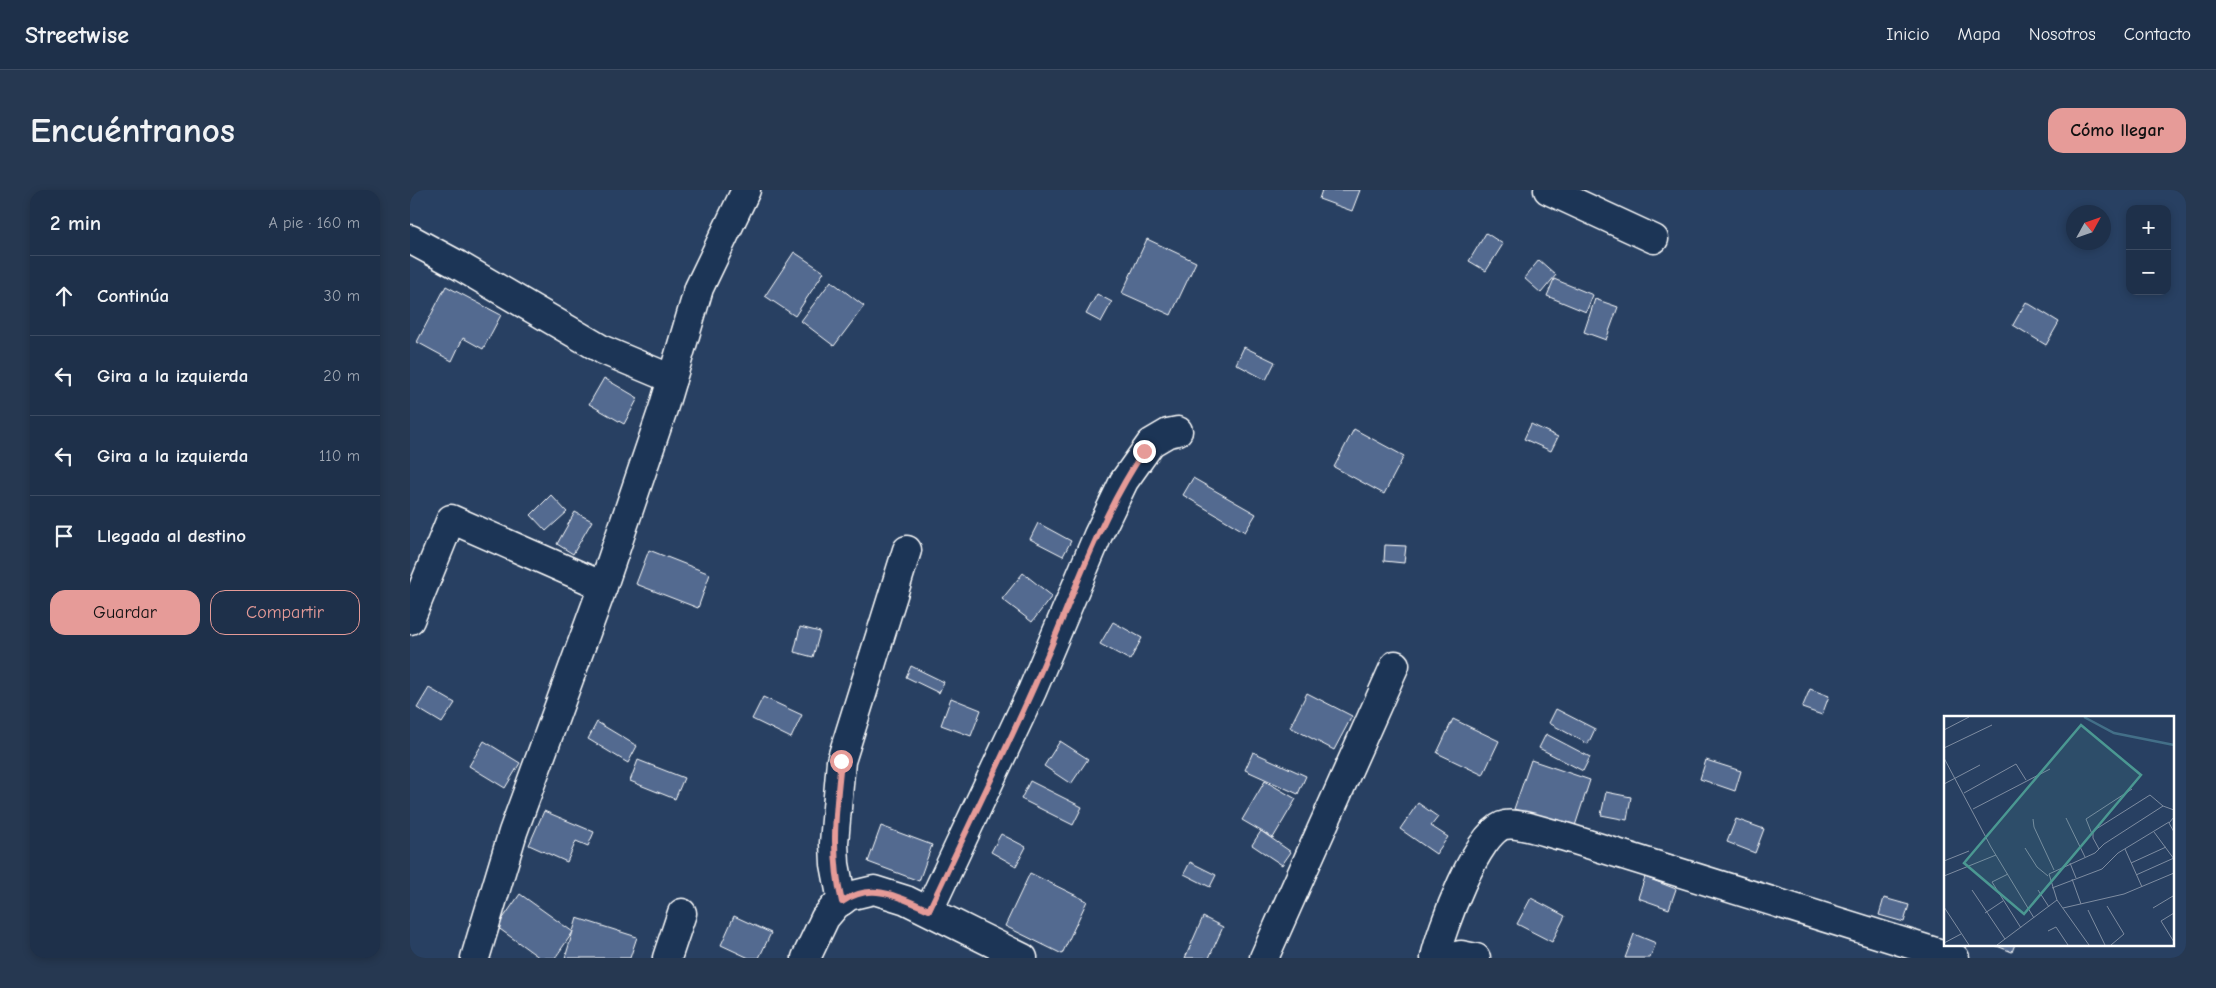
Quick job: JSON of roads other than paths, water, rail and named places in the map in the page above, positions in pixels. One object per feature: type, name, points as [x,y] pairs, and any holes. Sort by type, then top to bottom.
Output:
[{"type":"street","points":[[475,958],[513,832],[603,586],[672,379],[699,288],[746,190]]},
{"type":"street","points":[[1548,190],[1654,239]]},
{"type":"street","points":[[410,239],[458,264],[602,350],[672,379]]},
{"type":"street","points":[[929,910],[1032,691],[1098,536],[1124,481],[1151,443],[1168,433],[1178,431]]},
{"type":"street","points":[[410,620],[451,518],[603,586]]},
{"type":"street","points":[[842,902],[835,864],[834,843],[841,761],[906,550]]},
{"type":"street","points":[[1264,958],[1395,665]]},
{"type":"street","points":[[1435,958],[1443,927],[1452,903],[1486,838],[1497,828],[1512,824],[1562,836],[1955,958]]},
{"type":"street","points":[[806,958],[825,918],[836,905],[862,892],[874,890],[906,900],[929,910],[1022,958]]},
{"type":"street","points":[[667,958],[682,913]]},
{"type":"street","points":[[1447,958],[1461,955],[1476,958]]}]
